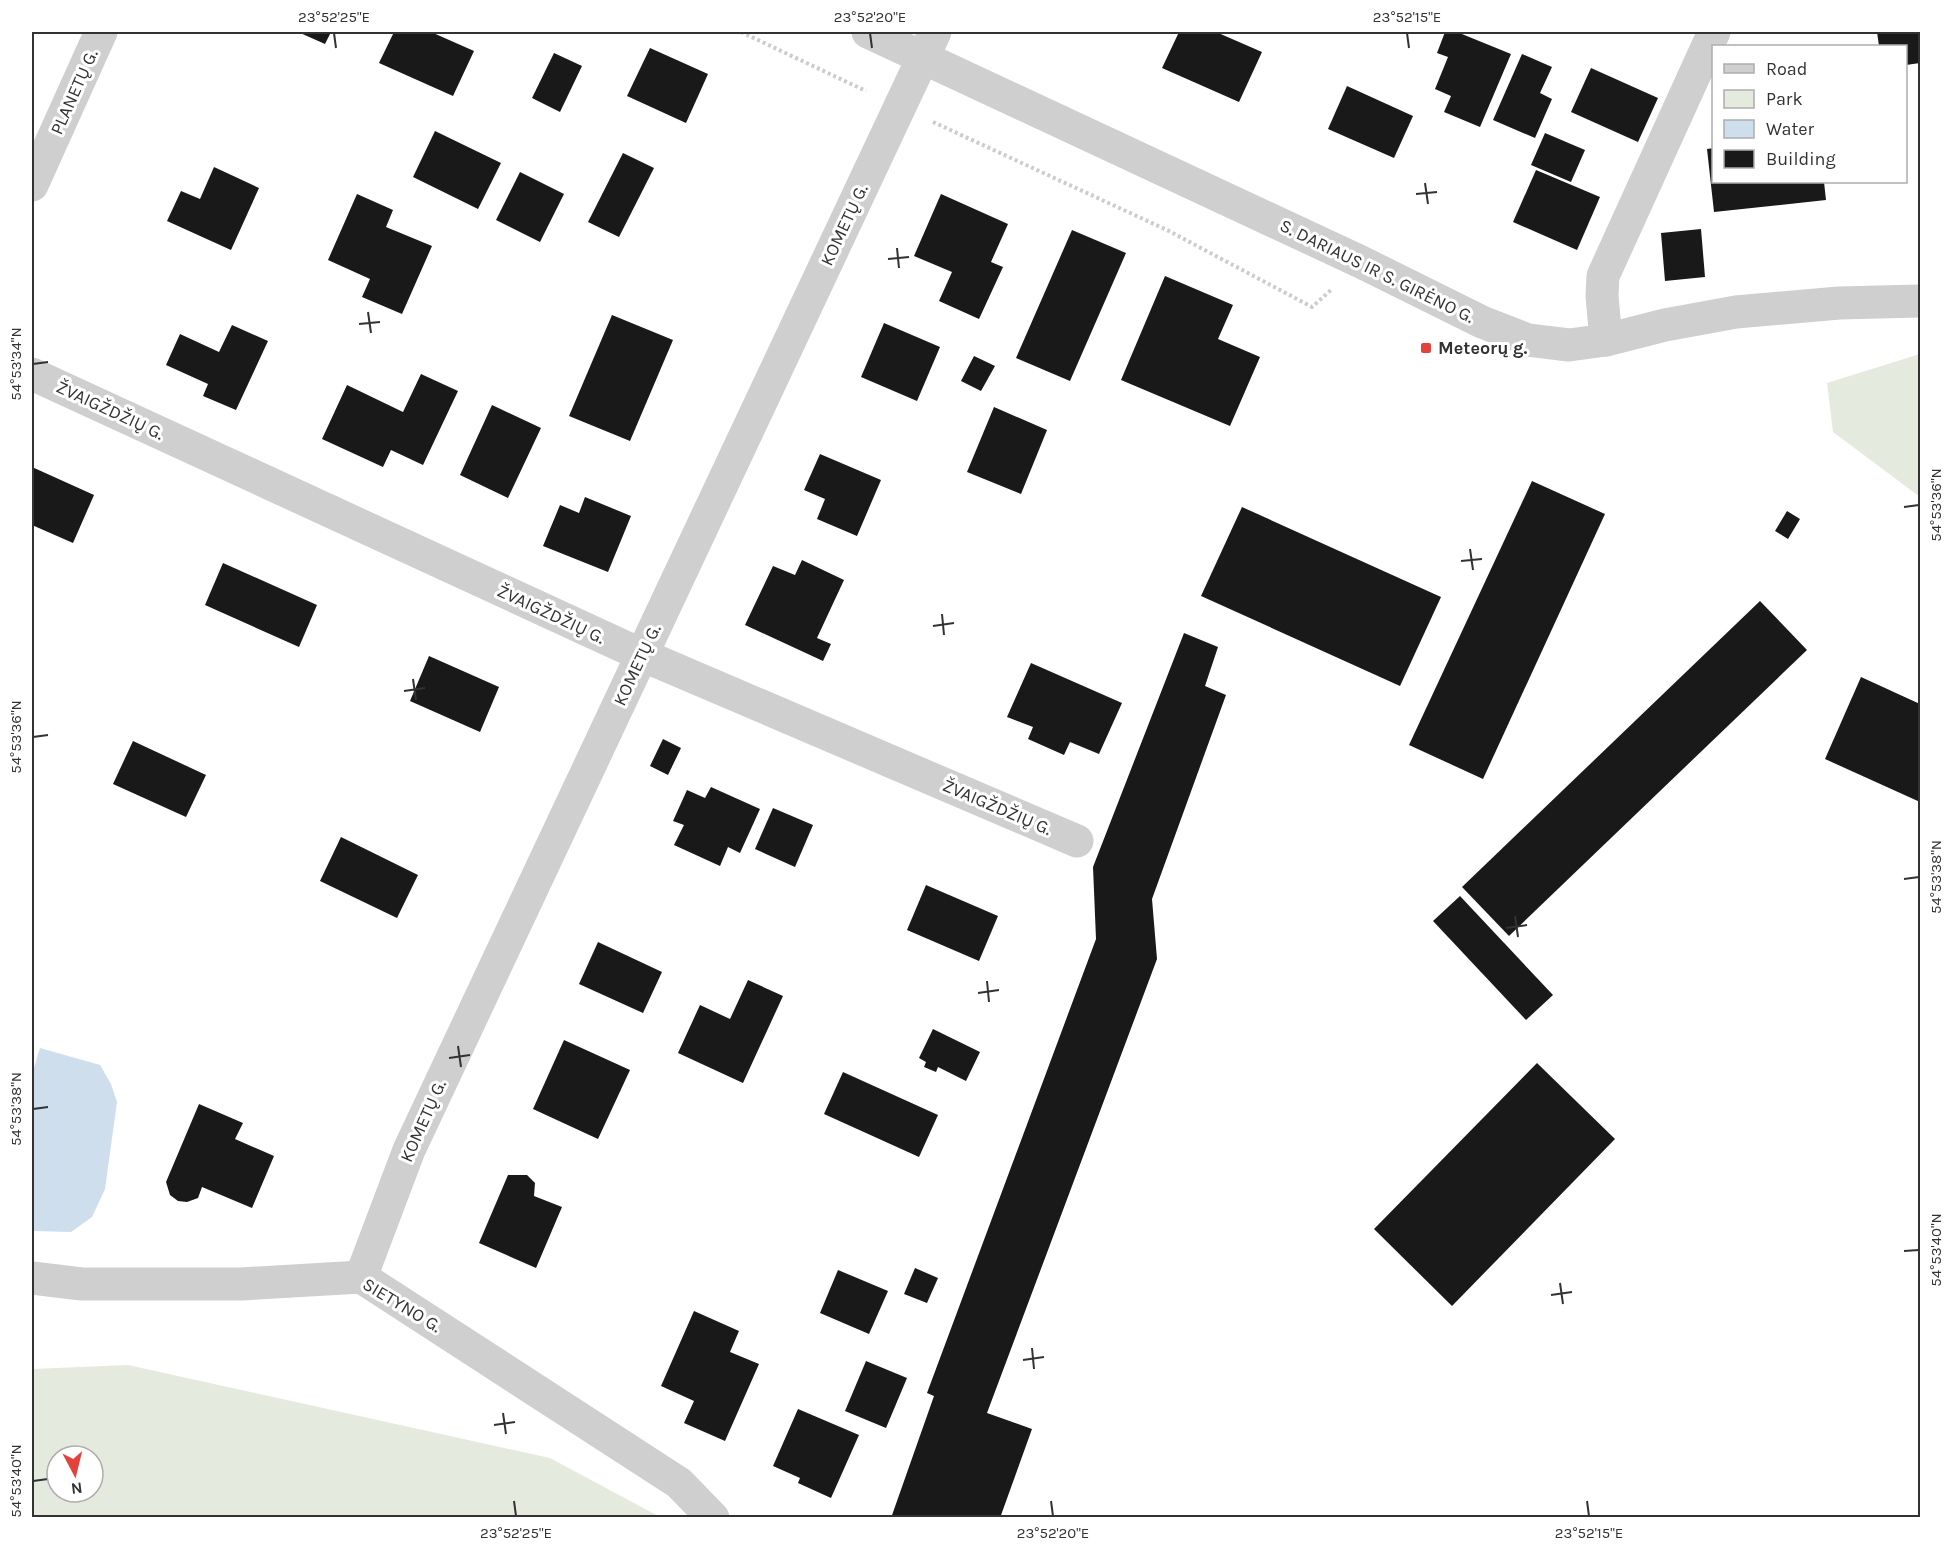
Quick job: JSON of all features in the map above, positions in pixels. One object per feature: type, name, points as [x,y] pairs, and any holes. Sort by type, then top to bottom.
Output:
[{"type":"street","name":"PLANETŲ G.","points":[[32,185],[101,32]]},
{"type":"street","name":"S. DARIAUS IR S. GIRĖNO G.","points":[[868,32],[929,44],[1482,322],[1528,340],[1569,345],[1606,340],[1736,312],[1839,303],[1920,301]]},
{"type":"street","points":[[1606,340],[1602,296],[1604,276],[1714,32]]},
{"type":"street","name":"KOMETŲ G.","points":[[361,1277],[409,1150],[929,44]]},
{"type":"street","name":"ŽVAIGŽDŽIŲ G.","points":[[32,374],[642,656],[1077,841]]},
{"type":"street","name":"SIETYNO G.","points":[[32,1278],[82,1284],[241,1284],[361,1277],[679,1483],[713,1518]]},
{"type":"path","points":[[741,32],[1167,230],[1312,307],[1361,262]]},
{"type":"green space","points":[[1920,354],[1920,497],[1833,432],[1827,383]]},
{"type":"green space","points":[[128,1365],[550,1458],[660,1517],[32,1517],[32,1369]]},
{"type":"water","points":[[40,1048],[100,1065],[111,1084],[117,1102],[105,1189],[92,1217],[71,1232],[32,1231],[32,1074]]},
{"type":"building","points":[[298,32],[331,32],[325,44]]},
{"type":"building","points":[[394,32],[431,32],[474,51],[453,96],[379,63]]},
{"type":"building","points":[[1179,32],[1216,32],[1262,52],[1239,102],[1162,68]]},
{"type":"building","points":[[1445,32],[1457,32],[1511,54],[1480,127],[1444,112],[1451,96],[1435,89],[1448,57],[1437,53]]},
{"type":"building","points":[[1877,32],[1920,32],[1920,63],[1907,65],[1907,45],[1879,45]]},
{"type":"building","points":[[650,48],[708,74],[686,123],[627,96]]},
{"type":"building","points":[[554,53],[582,66],[560,112],[532,98]]},
{"type":"building","points":[[1522,54],[1552,67],[1540,93],[1552,99],[1535,138],[1493,120]]},
{"type":"building","points":[[1591,68],[1658,98],[1638,142],[1571,112]]},
{"type":"building","points":[[1347,86],[1413,116],[1394,158],[1328,129]]},
{"type":"building","points":[[435,131],[501,163],[478,209],[413,177]]},
{"type":"building","points":[[1545,133],[1585,150],[1571,182],[1531,165]]},
{"type":"building","points":[[1712,148],[1712,183],[1824,183],[1826,200],[1714,212],[1707,149]]},
{"type":"building","points":[[623,153],[654,168],[619,237],[588,222]]},
{"type":"building","points":[[214,167],[259,188],[231,250],[167,221],[181,191],[200,199]]},
{"type":"building","points":[[1536,170],[1600,197],[1577,250],[1513,222]]},
{"type":"building","points":[[520,172],[564,194],[540,242],[496,220]]},
{"type":"building","points":[[357,194],[393,210],[386,227],[432,246],[402,314],[362,297],[370,279],[328,260]]},
{"type":"building","points":[[941,194],[1008,224],[991,262],[1003,267],[979,319],[939,301],[952,272],[914,256]]},
{"type":"building","points":[[1701,229],[1705,277],[1665,281],[1661,233]]},
{"type":"building","points":[[1072,230],[1126,253],[1070,381],[1016,358]]},
{"type":"building","points":[[1165,276],[1233,305],[1218,339],[1260,357],[1230,426],[1121,380]]},
{"type":"building","points":[[612,315],[673,340],[630,441],[569,416]]},
{"type":"building","points":[[884,323],[940,347],[917,401],[861,377]]},
{"type":"building","points":[[232,325],[268,341],[236,410],[203,396],[208,384],[166,365],[180,334],[219,352]]},
{"type":"building","points":[[974,356],[995,366],[981,391],[961,381]]},
{"type":"building","points":[[421,374],[458,391],[423,465],[391,450],[383,467],[322,439],[347,385],[403,412]]},
{"type":"building","points":[[492,405],[541,428],[508,498],[460,475]]},
{"type":"building","points":[[994,407],[1047,430],[1021,494],[967,472]]},
{"type":"building","points":[[820,454],[881,480],[857,536],[817,519],[825,499],[804,490]]},
{"type":"building","points":[[32,467],[94,495],[73,543],[32,525]]},
{"type":"building","points":[[1532,481],[1605,514],[1483,779],[1409,745]]},
{"type":"building","points":[[585,497],[631,516],[608,572],[543,546],[560,505],[579,513]]},
{"type":"building","points":[[1242,507],[1441,597],[1400,686],[1201,596]]},
{"type":"building","points":[[1787,511],[1800,519],[1788,539],[1775,531]]},
{"type":"building","points":[[802,560],[844,580],[817,638],[831,644],[823,661],[745,625],[773,566],[795,575]]},
{"type":"building","points":[[223,563],[317,605],[299,647],[205,605]]},
{"type":"building","points":[[1760,601],[1807,650],[1509,936],[1462,887]]},
{"type":"building","points":[[1184,633],[1218,647],[1205,686],[1226,695],[1152,899],[1157,959],[987,1413],[1032,1429],[1000,1518],[891,1518],[934,1396],[927,1393],[1096,939],[1093,867]]},
{"type":"building","points":[[429,656],[499,687],[480,732],[410,701]]},
{"type":"building","points":[[1031,663],[1122,703],[1099,754],[1070,742],[1064,755],[1028,739],[1033,727],[1007,717]]},
{"type":"building","points":[[1861,677],[1920,704],[1920,802],[1825,759]]},
{"type":"building","points":[[663,739],[681,748],[668,775],[650,766]]},
{"type":"building","points":[[133,741],[206,775],[186,817],[113,784]]},
{"type":"building","points":[[711,787],[760,809],[740,853],[728,847],[720,866],[674,845],[684,825],[673,821],[687,790],[705,798]]},
{"type":"building","points":[[773,808],[813,825],[795,867],[755,849]]},
{"type":"building","points":[[341,837],[418,875],[397,918],[320,881]]},
{"type":"building","points":[[926,885],[998,916],[979,961],[907,930]]},
{"type":"building","points":[[1460,896],[1553,995],[1526,1020],[1433,921]]},
{"type":"building","points":[[598,942],[662,972],[643,1013],[579,984]]},
{"type":"building","points":[[748,980],[783,996],[743,1083],[678,1053],[700,1005],[730,1019]]},
{"type":"building","points":[[933,1029],[980,1052],[966,1081],[938,1067],[936,1072],[924,1067],[926,1062],[919,1058]]},
{"type":"building","points":[[564,1040],[630,1070],[598,1139],[533,1109]]},
{"type":"building","points":[[1537,1063],[1615,1139],[1452,1306],[1374,1229]]},
{"type":"building","points":[[843,1072],[938,1115],[919,1157],[824,1114]]},
{"type":"building","points":[[199,1104],[243,1123],[235,1139],[274,1156],[252,1208],[202,1187],[198,1198],[187,1202],[178,1201],[170,1195],[166,1182]]},
{"type":"building","points":[[508,1175],[527,1175],[535,1183],[534,1196],[562,1207],[536,1268],[479,1243]]},
{"type":"building","points":[[915,1268],[938,1278],[927,1303],[904,1294]]},
{"type":"building","points":[[838,1270],[888,1291],[869,1334],[820,1313]]},
{"type":"building","points":[[694,1311],[739,1331],[730,1352],[759,1364],[725,1441],[684,1423],[694,1401],[661,1386]]},
{"type":"building","points":[[866,1361],[907,1378],[886,1428],[845,1411]]},
{"type":"building","points":[[798,1409],[859,1435],[831,1498],[798,1483],[800,1478],[773,1466]]},
{"type":"place","name":"Meteorų g.","points":[[1426,348]]}]
